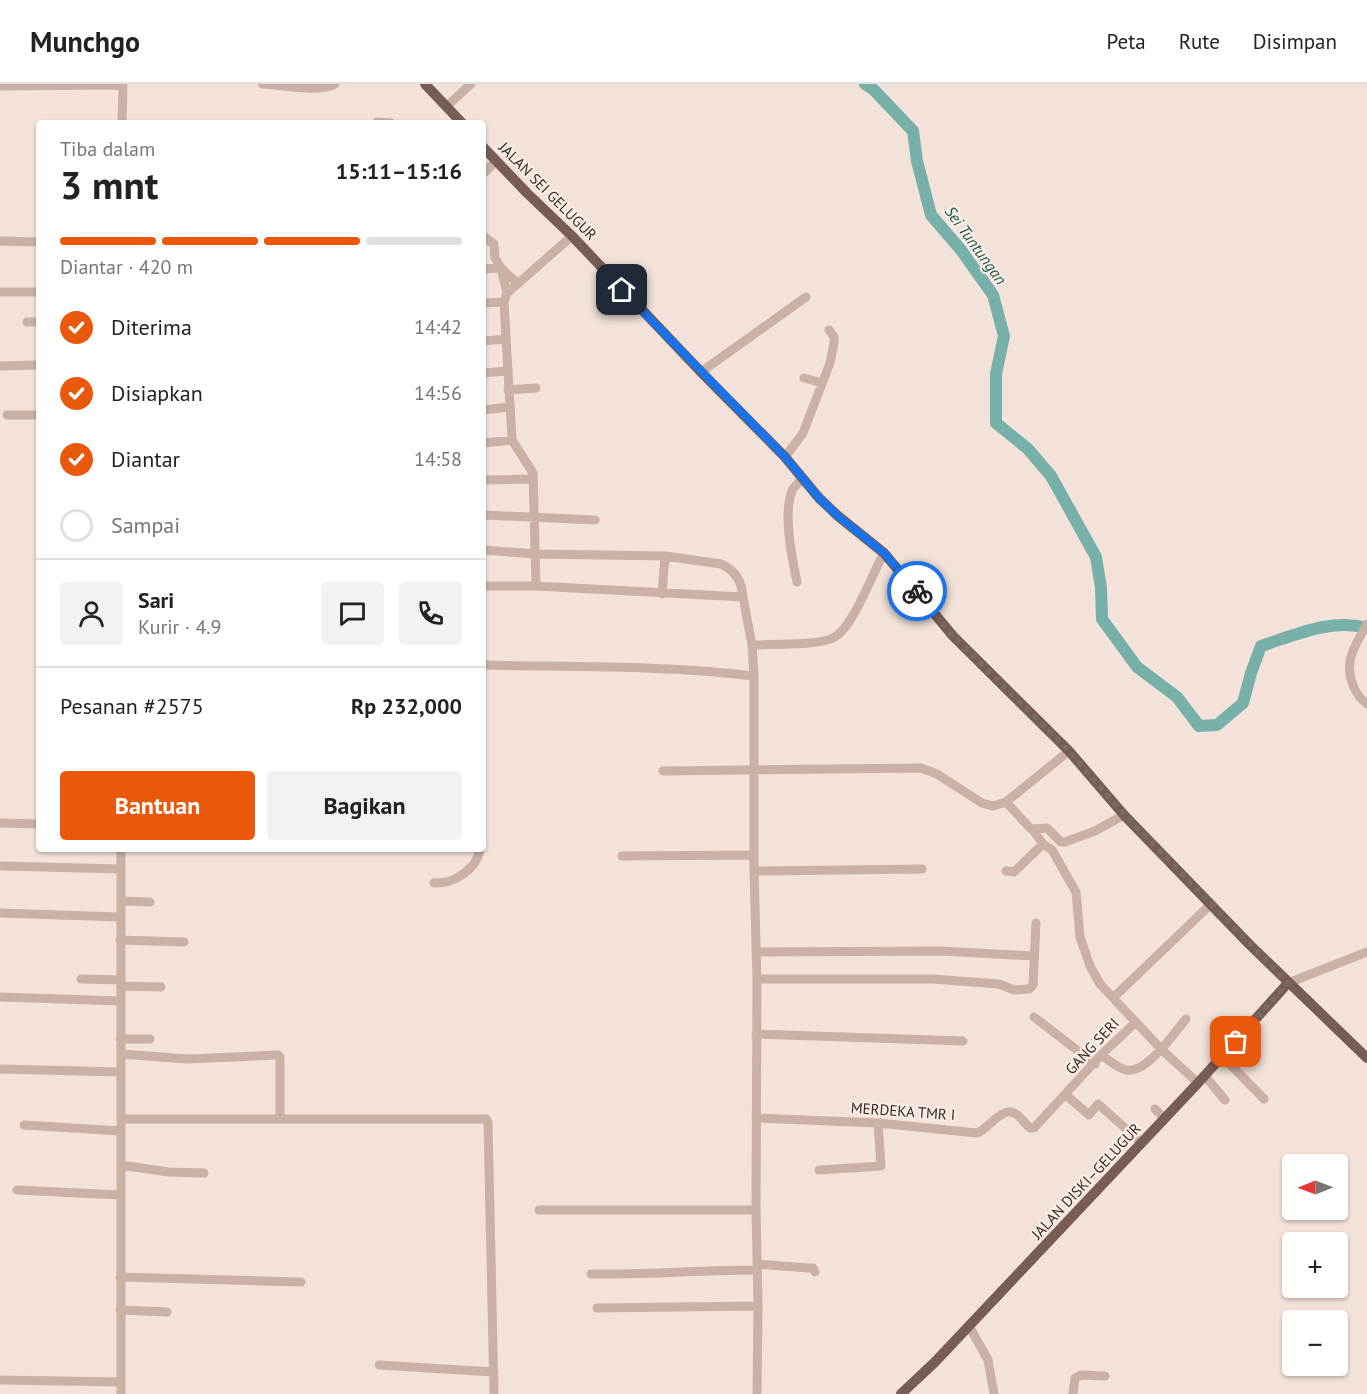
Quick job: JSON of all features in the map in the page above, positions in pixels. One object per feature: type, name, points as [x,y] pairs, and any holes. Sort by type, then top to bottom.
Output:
[{"type":"main road","points":[[425,84],[459,120]]},
{"type":"main road","name":"JALAN SEI GELUGUR","points":[[486,150],[785,457],[838,516],[884,553],[953,636],[1069,751],[1124,814],[1288,983],[1367,1058]]},
{"type":"main road","name":"JALAN DISKI–GELUGUR","points":[[904,1393],[1202,1080],[1288,983]]},
{"type":"street","points":[[0,86],[122,84],[122,120]]},
{"type":"street","points":[[262,84],[303,85],[315,89],[335,84]]},
{"type":"street","points":[[447,106],[471,84]]},
{"type":"street","points":[[486,171],[496,161]]},
{"type":"street","points":[[486,302],[506,298],[572,236]]},
{"type":"street","points":[[486,238],[494,244],[495,258],[501,268],[519,284]]},
{"type":"street","points":[[0,241],[36,242]]},
{"type":"street","points":[[486,269],[501,268]]},
{"type":"street","points":[[501,268],[506,298],[507,371],[512,440],[532,469],[536,586]]},
{"type":"street","points":[[0,292],[36,292]]},
{"type":"street","points":[[701,372],[806,297]]},
{"type":"street","points":[[27,322],[36,322]]},
{"type":"street","points":[[785,457],[803,434],[830,363],[834,337],[829,330]]},
{"type":"street","points":[[486,341],[506,339]]},
{"type":"street","points":[[0,366],[36,365]]},
{"type":"street","points":[[486,373],[507,371]]},
{"type":"street","points":[[804,378],[822,383]]},
{"type":"street","points":[[508,390],[536,388]]},
{"type":"street","points":[[486,410],[509,407]]},
{"type":"street","points":[[7,415],[36,415]]},
{"type":"street","points":[[486,443],[512,440]]},
{"type":"street","points":[[486,480],[533,479]]},
{"type":"street","points":[[797,582],[789,537],[790,500],[794,488],[803,479]]},
{"type":"street","points":[[486,515],[595,520]]},
{"type":"street","points":[[486,550],[536,554],[665,556],[721,564],[727,567],[743,587],[752,645],[754,676],[757,1394]]},
{"type":"street","points":[[752,645],[823,641],[834,637],[842,631],[856,609],[884,553]]},
{"type":"street","points":[[663,594],[665,556]]},
{"type":"street","points":[[486,586],[536,586],[743,597]]},
{"type":"street","points":[[1367,624],[1348,662],[1350,676],[1358,696],[1367,704]]},
{"type":"street","points":[[486,665],[598,666],[754,676]]},
{"type":"street","points":[[663,771],[921,768],[937,774],[982,803],[993,806],[1006,802],[1069,751]]},
{"type":"street","points":[[1006,802],[1043,844],[1052,850],[1076,892],[1080,936],[1085,954],[1100,984],[1136,1022]]},
{"type":"street","points":[[1033,830],[1047,828],[1061,842],[1065,842],[1095,831],[1124,814]]},
{"type":"street","points":[[0,823],[36,824]]},
{"type":"street","points":[[1006,871],[1014,872],[1030,854],[1043,844]]},
{"type":"street","points":[[121,852],[121,1394]]},
{"type":"street","points":[[434,883],[446,883],[469,870],[479,852]]},
{"type":"street","points":[[622,856],[754,855]]},
{"type":"street","points":[[2,866],[121,869]]},
{"type":"street","points":[[754,871],[922,868]]},
{"type":"street","points":[[120,901],[150,902]]},
{"type":"street","points":[[1113,998],[1211,904]]},
{"type":"street","points":[[0,913],[120,917]]},
{"type":"street","points":[[757,980],[967,980],[999,984],[1014,990],[1029,989],[1033,985],[1036,923]]},
{"type":"street","points":[[120,940],[184,942]]},
{"type":"street","points":[[756,952],[941,951],[1035,956]]},
{"type":"street","points":[[1288,983],[1367,952]]},
{"type":"street","points":[[81,979],[161,987]]},
{"type":"street","points":[[0,997],[121,1001]]},
{"type":"street","points":[[1034,1017],[1095,1064]]},
{"type":"street","points":[[1101,1055],[1120,1067],[1131,1070],[1147,1063],[1186,1019]]},
{"type":"street","name":"GANG SERI","points":[[1034,1128],[1101,1055],[1136,1022],[1161,1049],[1225,1100]]},
{"type":"street","points":[[756,1034],[963,1041]]},
{"type":"street","points":[[120,1038],[150,1040]]},
{"type":"street","points":[[121,1054],[187,1059],[279,1056],[280,1119]]},
{"type":"street","points":[[1223,1057],[1264,1100]]},
{"type":"street","points":[[0,1069],[120,1072]]},
{"type":"street","points":[[1066,1095],[1089,1115],[1098,1104],[1142,1143]]},
{"type":"street","points":[[1155,1109],[1165,1119]]},
{"type":"street","name":"MERDEKA TMR I","points":[[756,1119],[878,1123],[977,1133],[1004,1113],[1009,1112],[1016,1114],[1030,1128],[1034,1128]]},
{"type":"street","points":[[121,1119],[486,1119],[494,1394]]},
{"type":"street","points":[[819,1170],[880,1166],[878,1123]]},
{"type":"street","points":[[24,1125],[121,1131]]},
{"type":"street","points":[[121,1165],[168,1172],[204,1173]]},
{"type":"street","points":[[17,1190],[120,1195]]},
{"type":"street","points":[[539,1210],[756,1210]]},
{"type":"street","points":[[591,1274],[648,1275],[757,1267],[813,1268],[815,1272]]},
{"type":"street","points":[[120,1277],[301,1282]]},
{"type":"street","points":[[597,1308],[758,1306]]},
{"type":"street","points":[[120,1310],[167,1312]]},
{"type":"street","points":[[969,1326],[988,1360],[994,1394]]},
{"type":"street","points":[[379,1365],[494,1372]]},
{"type":"street","points":[[1074,1394],[1075,1378],[1081,1375],[1106,1376]]},
{"type":"street","points":[[0,1380],[121,1382]]},
{"type":"waterway","name":"Sei Tuntungan","points":[[865,84],[874,90],[913,131],[917,161],[931,215],[961,250],[993,295],[1004,336],[996,374],[996,423],[1028,449],[1051,476],[1096,557],[1101,588],[1102,619],[1137,667],[1177,697],[1199,726],[1217,725],[1243,703],[1261,646],[1327,626],[1354,625],[1367,628]]},
{"type":"way so far","points":[[917,591],[953,636],[1069,751],[1124,814],[1288,983],[1236,1042]]},
{"type":"route","points":[[622,290],[785,457],[819,498],[884,553],[917,591]]}]
